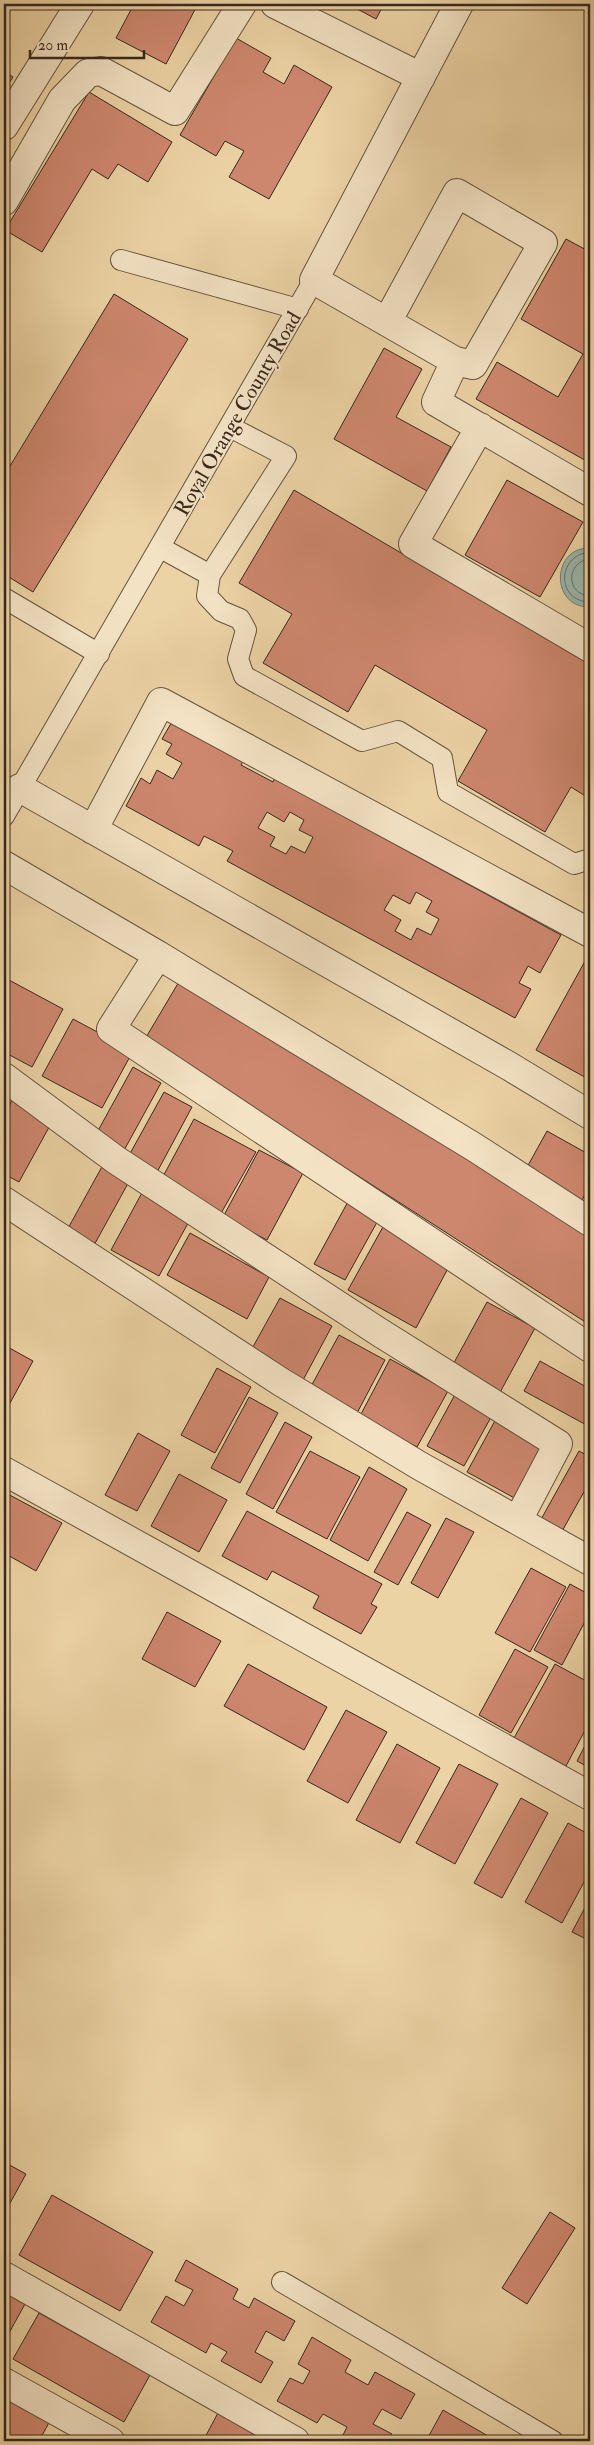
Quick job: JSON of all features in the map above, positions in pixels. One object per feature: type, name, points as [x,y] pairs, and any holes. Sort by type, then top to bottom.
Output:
[{"type":"street","points":[[4,126],[80,4]]},
{"type":"street","points":[[4,201],[62,100],[88,73],[102,71],[176,111],[242,4]]},
{"type":"street","points":[[275,4],[421,77]]},
{"type":"street","name":"Royal Orange County Road","points":[[314,280],[459,4]]},
{"type":"street","points":[[314,280],[454,361],[473,366],[543,243],[457,193],[387,322]]},
{"type":"street","points":[[454,361],[436,402],[590,492]]},
{"type":"street","points":[[480,427],[413,544],[590,648]]},
{"type":"street","points":[[93,830],[161,702],[590,932]]},
{"type":"street","points":[[20,788],[509,1066],[590,1116]]},
{"type":"street","points":[[4,865],[158,954],[466,1142],[590,1222]]},
{"type":"street","points":[[158,954],[111,1028],[590,1348]]},
{"type":"street","points":[[4,1077],[116,1160],[380,1332],[558,1444],[518,1520]]},
{"type":"street","points":[[4,1201],[281,1382],[420,1466],[590,1561]]},
{"type":"street","points":[[4,1471],[590,1796]]},
{"type":"street","points":[[4,2276],[295,2441]]},
{"type":"street","points":[[4,2382],[110,2441]]},
{"type":"lane","points":[[121,260],[298,309]]},
{"type":"lane","name":"Royal Orange County Road","points":[[4,816],[161,548],[314,280]]},
{"type":"lane","points":[[230,427],[286,456],[210,575],[207,596],[221,611],[240,619],[246,630],[238,659],[244,676],[362,741],[398,732],[442,758],[448,792],[574,864],[590,859]]},
{"type":"lane","points":[[161,548],[210,575]]},
{"type":"lane","points":[[4,598],[99,654]]},
{"type":"lane","points":[[282,2282],[553,2441]]},
{"type":"water","points":[[590,548],[590,607],[577,605],[568,598],[562,589],[560,578],[562,566],[568,557],[577,550]]},
{"type":"building","points":[[134,4],[198,4],[166,64],[116,38]]},
{"type":"building","points":[[348,4],[384,4],[376,19]]},
{"type":"building","points":[[236,38],[271,58],[263,72],[284,84],[294,65],[332,87],[269,199],[229,177],[244,151],[225,141],[216,156],[180,135]]},
{"type":"building","points":[[4,71],[13,77],[4,91]]},
{"type":"building","points":[[89,92],[172,142],[148,182],[118,164],[108,179],[92,169],[42,252],[5,230]]},
{"type":"building","points":[[566,239],[590,252],[590,463],[476,399],[497,362],[558,397],[583,354],[521,319]]},
{"type":"building","points":[[114,294],[188,339],[33,592],[4,574],[4,476]]},
{"type":"building","points":[[384,348],[422,369],[396,417],[451,447],[427,491],[334,439]]},
{"type":"building","points":[[507,480],[583,522],[540,597],[465,555]]},
{"type":"building","points":[[294,490],[590,664],[590,799],[571,787],[545,832],[458,781],[487,730],[375,665],[348,712],[263,663],[292,614],[239,583]]},
{"type":"building","points":[[177,713],[249,752],[241,765],[273,782],[279,769],[351,808],[345,817],[561,935],[540,973],[528,966],[519,983],[531,989],[515,1018],[227,861],[233,851],[204,836],[199,846],[126,806],[141,778],[150,784],[157,770],[173,779],[182,763],[166,754],[172,744],[162,739]],"holes":[[[267,812],[284,822],[290,812],[304,820],[299,830],[313,837],[305,853],[291,846],[286,854],[270,846],[275,837],[258,828]],[[416,892],[432,901],[426,912],[439,919],[431,935],[417,928],[411,940],[395,931],[401,920],[384,910],[393,895],[410,904]]]},
{"type":"building","points":[[590,952],[590,1080],[536,1050]]},
{"type":"building","points":[[183,975],[590,1231],[590,1325],[145,1039]]},
{"type":"building","points":[[9,980],[63,1009],[32,1067],[4,1052],[4,989]]},
{"type":"building","points":[[73,1019],[133,1051],[102,1108],[42,1076]]},
{"type":"building","points":[[133,1067],[161,1083],[122,1154],[94,1138]]},
{"type":"building","points":[[164,1092],[192,1107],[156,1174],[127,1159]]},
{"type":"building","points":[[13,1098],[53,1120],[19,1182],[4,1174],[4,1116]]},
{"type":"building","points":[[194,1119],[256,1152],[220,1215],[160,1182]]},
{"type":"building","points":[[547,1131],[590,1155],[590,1185],[582,1200],[526,1169]]},
{"type":"building","points":[[259,1150],[303,1173],[267,1240],[223,1217]]},
{"type":"building","points":[[104,1163],[131,1178],[93,1247],[66,1232]]},
{"type":"building","points":[[144,1189],[192,1216],[159,1276],[111,1250]]},
{"type":"building","points":[[350,1198],[381,1215],[345,1280],[314,1264]]},
{"type":"building","points":[[384,1225],[452,1261],[416,1328],[348,1290]]},
{"type":"building","points":[[190,1233],[269,1277],[247,1319],[167,1275]]},
{"type":"building","points":[[280,1298],[332,1326],[302,1382],[249,1354]]},
{"type":"building","points":[[487,1302],[535,1328],[498,1396],[450,1370]]},
{"type":"building","points":[[339,1335],[385,1360],[356,1415],[309,1390]]},
{"type":"building","points":[[4,1345],[33,1361],[4,1414]]},
{"type":"building","points":[[390,1359],[448,1391],[417,1447],[360,1416]]},
{"type":"building","points":[[540,1361],[590,1389],[590,1427],[524,1391]]},
{"type":"building","points":[[217,1368],[251,1387],[215,1453],[181,1435]]},
{"type":"building","points":[[458,1389],[495,1410],[464,1466],[427,1446]]},
{"type":"building","points":[[249,1397],[278,1413],[240,1483],[211,1468]]},
{"type":"building","points":[[497,1417],[548,1444],[518,1500],[467,1472]]},
{"type":"building","points":[[285,1422],[312,1437],[273,1509],[246,1494]]},
{"type":"building","points":[[138,1433],[170,1451],[137,1511],[105,1495]]},
{"type":"building","points":[[310,1451],[360,1477],[327,1539],[276,1512]]},
{"type":"building","points":[[579,1451],[590,1457],[590,1481],[560,1535],[539,1523]]},
{"type":"building","points":[[369,1467],[407,1489],[368,1561],[330,1540]]},
{"type":"building","points":[[179,1474],[227,1500],[199,1552],[151,1526]]},
{"type":"building","points":[[4,1492],[62,1523],[36,1571],[4,1553]]},
{"type":"building","points":[[247,1511],[382,1584],[371,1604],[377,1607],[361,1634],[313,1608],[319,1596],[272,1571],[267,1580],[222,1556]]},
{"type":"building","points":[[407,1512],[431,1525],[398,1585],[374,1572]]},
{"type":"building","points":[[446,1518],[474,1532],[438,1598],[411,1583]]},
{"type":"building","points":[[531,1568],[566,1587],[530,1652],[495,1633]]},
{"type":"building","points":[[570,1584],[590,1595],[590,1612],[562,1665],[534,1650]]},
{"type":"building","points":[[167,1612],[221,1641],[195,1687],[142,1659]]},
{"type":"building","points":[[515,1649],[548,1667],[511,1733],[479,1715]]},
{"type":"building","points":[[248,1664],[327,1707],[304,1750],[224,1706]]},
{"type":"building","points":[[555,1664],[590,1683],[590,1721],[566,1766],[514,1738]]},
{"type":"building","points":[[346,1710],[387,1732],[348,1803],[307,1781]]},
{"type":"building","points":[[590,1736],[590,1768],[577,1761]]},
{"type":"building","points":[[397,1744],[440,1768],[400,1843],[356,1820]]},
{"type":"building","points":[[459,1764],[498,1784],[455,1864],[416,1843]]},
{"type":"building","points":[[521,1798],[548,1813],[502,1898],[474,1883]]},
{"type":"building","points":[[568,1823],[590,1835],[590,1871],[562,1923],[525,1902]]},
{"type":"building","points":[[590,1898],[590,1941],[572,1932]]},
{"type":"building","points":[[4,2162],[26,2174],[4,2214]]},
{"type":"building","points":[[52,2195],[153,2252],[120,2311],[19,2255]]},
{"type":"building","points":[[550,2212],[575,2228],[527,2304],[502,2288]]},
{"type":"building","points":[[186,2260],[238,2289],[233,2299],[249,2308],[254,2298],[295,2321],[284,2341],[266,2331],[255,2352],[273,2362],[261,2383],[221,2361],[227,2352],[211,2343],[206,2353],[151,2322],[166,2296],[184,2306],[193,2290],[175,2281]]},
{"type":"building","points":[[4,2292],[25,2304],[4,2342]]},
{"type":"building","points":[[39,2313],[150,2375],[124,2422],[13,2359]]},
{"type":"building","points":[[312,2337],[351,2360],[345,2372],[368,2385],[375,2372],[415,2394],[401,2419],[382,2409],[373,2424],[392,2434],[388,2441],[349,2441],[342,2437],[347,2427],[323,2414],[317,2423],[277,2401],[290,2378],[303,2384],[310,2371],[298,2364]]},
{"type":"building","points":[[4,2392],[51,2419],[39,2441],[4,2441]]},
{"type":"building","points":[[443,2410],[488,2436],[485,2441],[426,2441]]},
{"type":"building","points":[[219,2411],[256,2431],[251,2441],[203,2441]]}]
